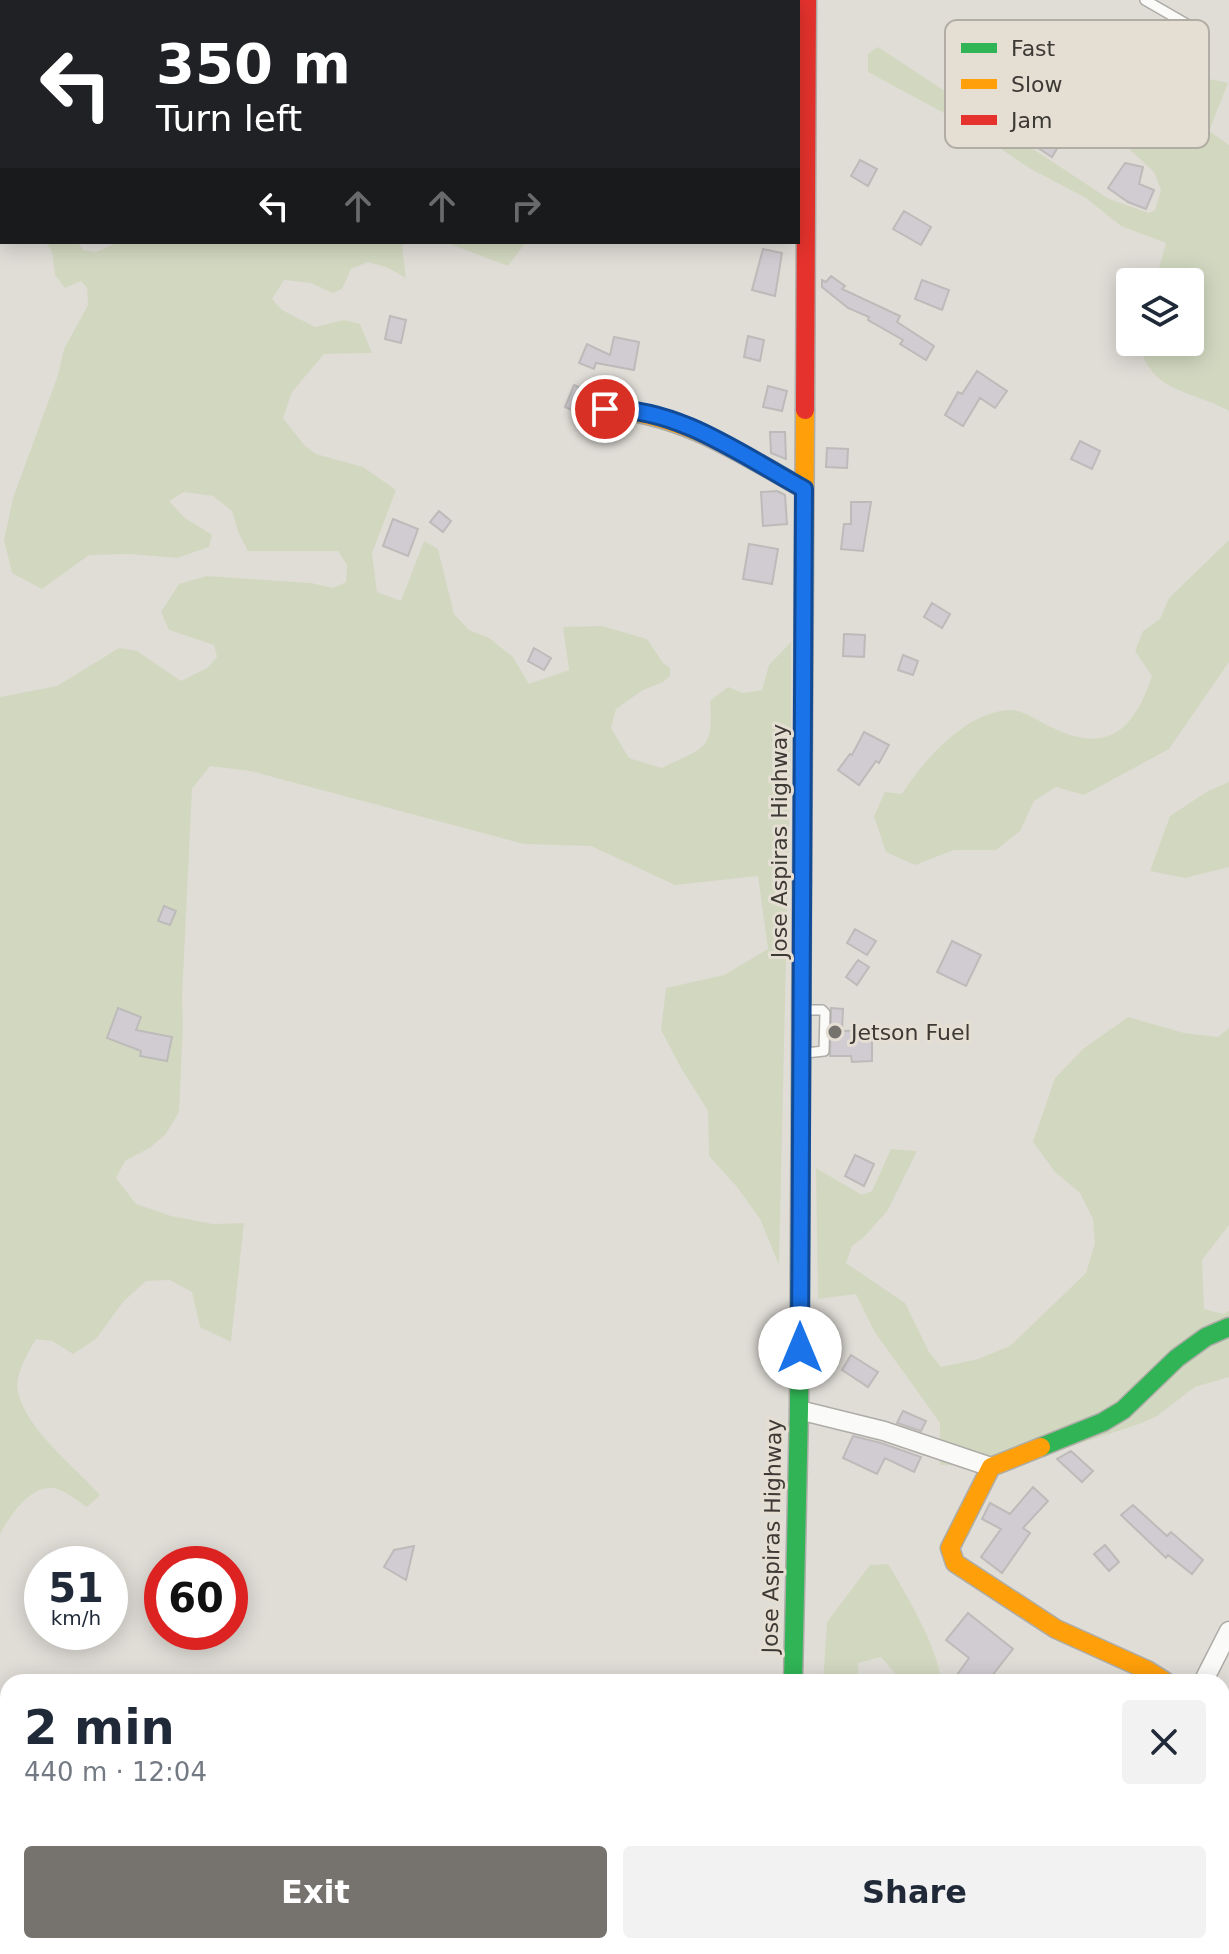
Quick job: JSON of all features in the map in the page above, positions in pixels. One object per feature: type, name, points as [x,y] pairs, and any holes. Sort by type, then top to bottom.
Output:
[{"type":"main road","name":"Jose Aspiras Highway","points":[[793,1674],[802,1053],[803,92],[807,0]]},
{"type":"main road","points":[[605,409],[629,409],[670,419],[804,489]]},
{"type":"main road","points":[[1155,1674],[1056,1629],[953,1561],[951,1545],[991,1467],[1103,1422],[1123,1410],[1177,1358],[1206,1337],[1229,1327]]},
{"type":"street","points":[[799,1410],[884,1431],[991,1467]]},
{"type":"street","points":[[1207,1674],[1229,1631]]},
{"type":"lane","points":[[1145,0],[1180,20]]},
{"type":"green space","points":[[878,47],[945,91],[945,114],[868,72],[868,54]]},
{"type":"green space","points":[[1209,79],[1228,83],[1209,131]]},
{"type":"green space","points":[[1209,131],[1229,145],[1229,411],[1162,381],[1143,356],[1204,356],[1204,268],[1159,268],[1166,243],[1121,226],[1086,198],[1029,168],[999,148],[1031,148],[1109,199],[1149,213],[1155,210],[1161,190],[1154,172],[1128,148],[1209,148]]},
{"type":"green space","points":[[47,244],[79,244],[83,250],[96,252],[114,244],[404,244],[406,278],[368,262],[351,269],[342,289],[333,293],[311,283],[284,280],[272,299],[282,310],[315,327],[344,320],[360,324],[372,353],[324,354],[292,392],[283,418],[304,445],[316,454],[363,467],[396,490],[372,553],[377,592],[401,601],[424,541],[438,549],[454,614],[469,630],[489,638],[513,657],[529,684],[569,670],[563,627],[602,626],[647,639],[670,668],[670,676],[616,709],[611,728],[629,758],[662,768],[697,751],[708,739],[710,701],[728,687],[743,693],[762,690],[769,665],[791,642],[779,1265],[760,1219],[709,1156],[708,1111],[661,1030],[666,988],[724,975],[768,949],[758,876],[675,885],[591,846],[524,844],[250,771],[210,766],[192,789],[179,1112],[166,1134],[151,1147],[125,1161],[116,1178],[136,1204],[171,1216],[213,1224],[244,1223],[231,1342],[200,1327],[192,1292],[170,1280],[146,1281],[123,1302],[96,1339],[73,1354],[52,1341],[36,1339],[18,1379],[23,1406],[53,1447],[100,1495],[87,1507],[52,1488],[35,1492],[21,1504],[0,1534],[0,697],[57,686],[119,648],[137,651],[181,681],[207,668],[217,657],[214,645],[169,630],[161,612],[179,584],[207,576],[311,583],[333,588],[346,582],[347,565],[338,551],[248,551],[232,511],[213,496],[184,492],[169,501],[185,518],[212,535],[209,547],[177,558],[89,555],[42,589],[12,573],[4,540],[13,498],[58,375],[64,349],[88,305],[87,288],[81,281],[65,288],[55,275],[52,251]]},
{"type":"green space","points":[[450,244],[524,244],[508,266]]},
{"type":"green space","points":[[1229,540],[1229,662],[1169,749],[1084,795],[1056,787],[1034,801],[1020,831],[996,850],[954,850],[915,865],[886,852],[874,816],[885,792],[902,794],[935,752],[964,727],[980,718],[1012,710],[1071,735],[1088,738],[1116,732],[1127,723],[1137,711],[1152,676],[1135,651],[1143,631],[1160,619],[1169,598]]},
{"type":"green space","points":[[1229,782],[1229,867],[1185,878],[1150,871],[1170,816],[1208,791]]},
{"type":"green space","points":[[1128,1017],[1184,1033],[1218,1037],[1229,1028],[1229,1225],[1202,1260],[1204,1309],[1223,1314],[1229,1311],[1229,1377],[1195,1387],[1157,1416],[1142,1423],[1015,1465],[940,1465],[940,1423],[874,1331],[856,1294],[818,1299],[816,1168],[862,1195],[872,1191],[891,1149],[917,1151],[888,1210],[852,1246],[846,1263],[905,1303],[929,1352],[941,1367],[978,1359],[1010,1346],[1086,1273],[1095,1243],[1093,1219],[1080,1193],[1055,1172],[1033,1142],[1055,1078],[1083,1049]]},
{"type":"green space","points":[[888,1564],[929,1640],[939,1674],[896,1674],[881,1657],[858,1663],[858,1674],[824,1674],[827,1622],[870,1565]]},
{"type":"building","points":[[1038,148],[1057,148],[1052,157]]},
{"type":"building","points":[[860,160],[877,169],[868,186],[851,176]]},
{"type":"building","points":[[1125,163],[1143,167],[1139,184],[1154,190],[1146,209],[1128,202],[1108,188]]},
{"type":"building","points":[[904,211],[931,227],[921,245],[893,229]]},
{"type":"building","points":[[763,249],[782,253],[775,296],[752,290]]},
{"type":"building","points":[[831,276],[845,286],[842,289],[900,316],[897,322],[934,346],[926,360],[900,344],[903,340],[868,320],[869,317],[848,308],[822,287],[822,280],[826,282]]},
{"type":"building","points":[[922,280],[949,290],[942,310],[915,299]]},
{"type":"building","points":[[390,316],[406,320],[401,343],[385,339]]},
{"type":"building","points":[[748,336],[764,340],[760,361],[744,357]]},
{"type":"building","points":[[614,337],[639,342],[634,370],[596,363],[594,369],[579,363],[587,344],[610,355]]},
{"type":"building","points":[[977,371],[1007,391],[995,408],[980,398],[963,426],[945,415],[958,392],[962,394]]},
{"type":"building","points":[[574,385],[598,396],[590,407],[595,420],[565,407]]},
{"type":"building","points":[[768,386],[787,391],[782,411],[763,407]]},
{"type":"building","points":[[770,432],[785,432],[786,459],[771,453]]},
{"type":"building","points":[[1080,441],[1100,451],[1092,469],[1071,459]]},
{"type":"building","points":[[827,448],[848,449],[847,468],[826,467]]},
{"type":"building","points":[[777,491],[785,495],[787,524],[763,526],[761,492]]},
{"type":"building","points":[[851,502],[871,502],[863,551],[841,549],[844,524],[851,524]]},
{"type":"building","points":[[439,511],[451,521],[443,532],[430,522]]},
{"type":"building","points":[[393,519],[418,529],[408,556],[383,546]]},
{"type":"building","points":[[749,544],[778,549],[772,584],[743,579]]},
{"type":"building","points":[[932,603],[950,614],[942,628],[924,617]]},
{"type":"building","points":[[844,634],[865,635],[864,657],[843,656]]},
{"type":"building","points":[[534,648],[551,658],[544,670],[528,661]]},
{"type":"building","points":[[903,655],[918,661],[913,675],[898,670]]},
{"type":"building","points":[[864,732],[889,745],[879,763],[876,761],[859,785],[838,770],[852,755]]},
{"type":"building","points":[[164,906],[176,911],[170,925],[158,921]]},
{"type":"building","points":[[855,929],[876,941],[867,955],[847,943]]},
{"type":"building","points":[[952,941],[981,955],[966,986],[937,972]]},
{"type":"building","points":[[858,960],[869,967],[857,985],[846,977]]},
{"type":"building","points":[[118,1008],[141,1017],[136,1030],[172,1037],[167,1061],[140,1056],[141,1051],[107,1038]]},
{"type":"building","points":[[831,1008],[843,1009],[842,1031],[872,1030],[872,1061],[852,1062],[851,1056],[830,1056]]},
{"type":"building","points":[[855,1155],[874,1164],[864,1186],[845,1176]]},
{"type":"building","points":[[851,1355],[878,1372],[868,1387],[842,1370]]},
{"type":"building","points":[[903,1411],[926,1421],[921,1431],[897,1423]]},
{"type":"building","points":[[853,1436],[921,1457],[914,1472],[885,1458],[877,1474],[843,1458]]},
{"type":"building","points":[[1071,1451],[1093,1471],[1082,1482],[1057,1459]]},
{"type":"building","points":[[1033,1487],[1048,1501],[1023,1528],[1030,1533],[1002,1573],[981,1557],[1001,1529],[982,1519],[990,1503],[1010,1514]]},
{"type":"building","points":[[1133,1505],[1167,1536],[1171,1532],[1203,1560],[1192,1574],[1168,1555],[1166,1558],[1121,1515]]},
{"type":"building","points":[[1105,1545],[1119,1562],[1109,1571],[1094,1554]]},
{"type":"building","points":[[414,1546],[406,1580],[384,1567],[394,1550]]},
{"type":"building","points":[[968,1613],[1013,1649],[993,1674],[958,1674],[969,1658],[946,1640]]},
{"type":"traffic: fast","points":[[793,1674],[799,1410],[802,883]]},
{"type":"traffic: fast","points":[[1041,1447],[1103,1422],[1123,1410],[1177,1358],[1206,1337],[1229,1327]]},
{"type":"traffic: slow","points":[[605,409],[659,418],[709,437],[804,489]]},
{"type":"traffic: slow","points":[[802,883],[805,410]]},
{"type":"traffic: slow","points":[[1041,1447],[991,1467],[950,1548],[955,1563],[1056,1629],[1153,1674]]},
{"type":"traffic: jam","points":[[805,410],[807,0]]},
{"type":"place","name":"Jetson Fuel","points":[[835,1032]]},
{"type":"route","points":[[605,409],[629,409],[670,419],[804,489],[800,1348]]}]
